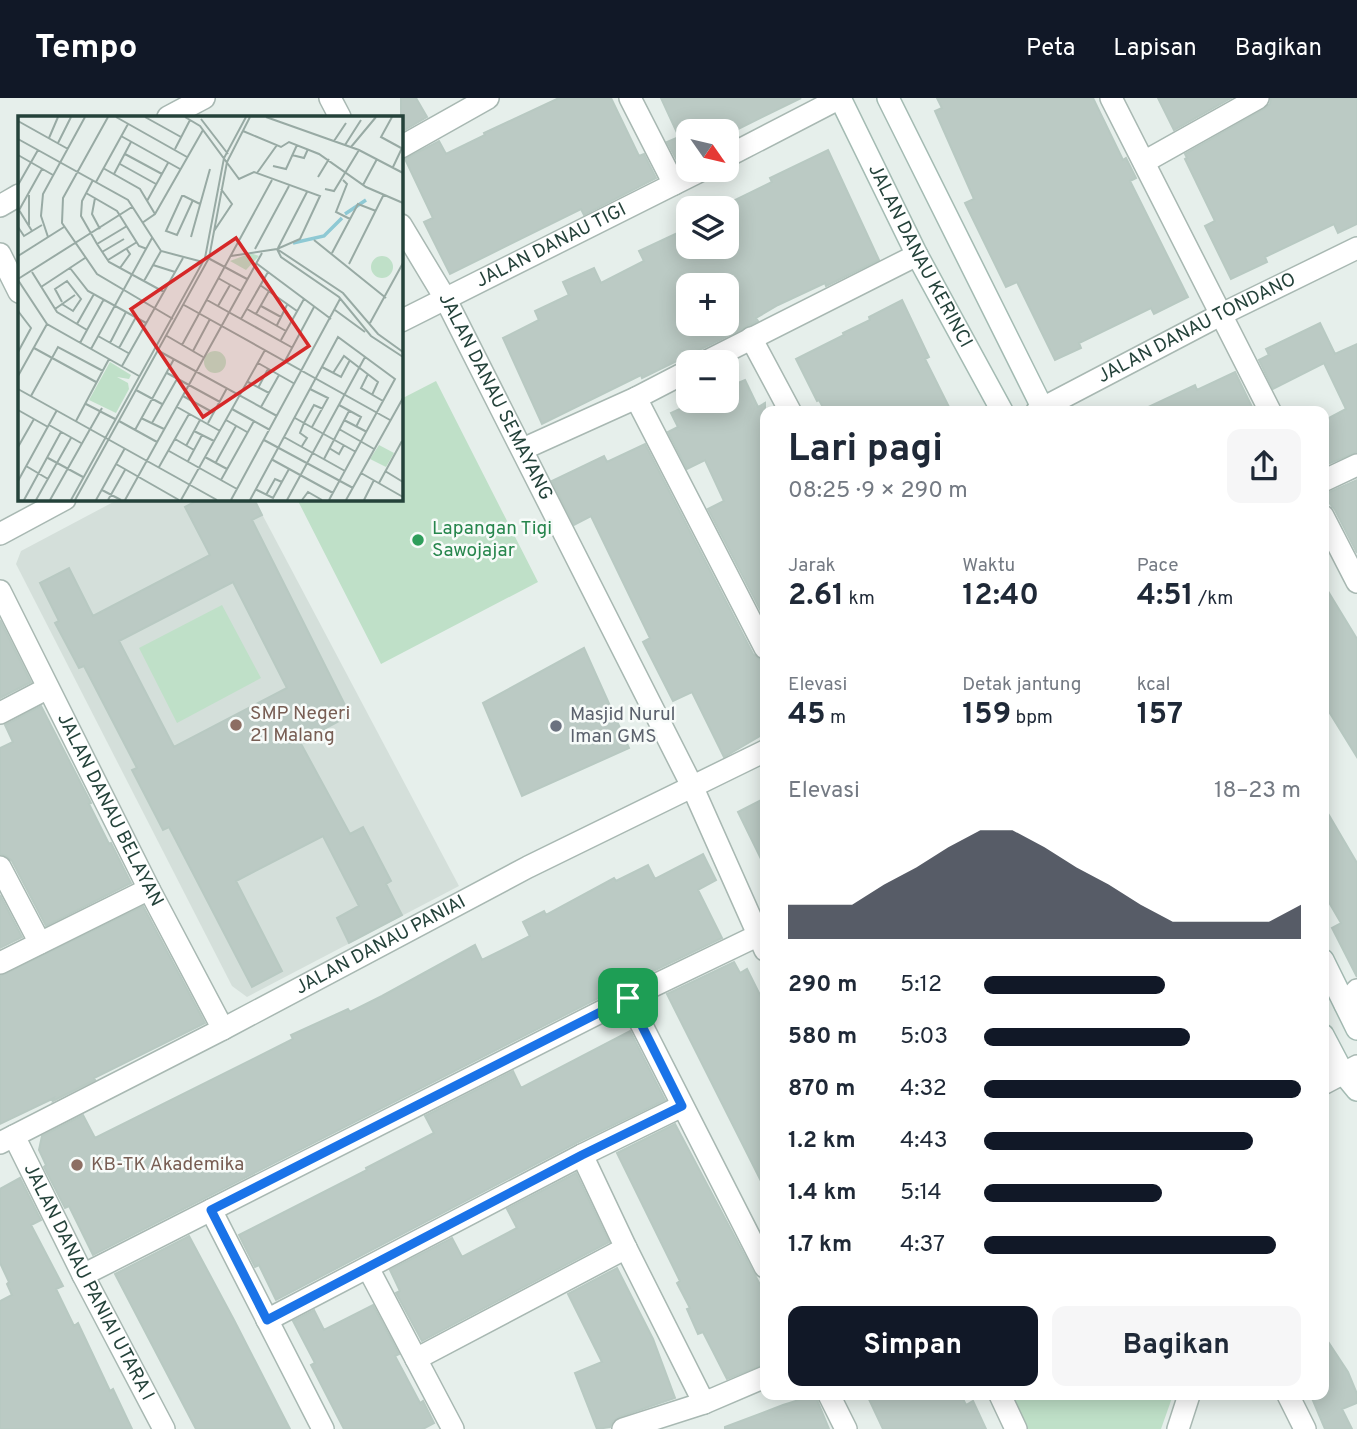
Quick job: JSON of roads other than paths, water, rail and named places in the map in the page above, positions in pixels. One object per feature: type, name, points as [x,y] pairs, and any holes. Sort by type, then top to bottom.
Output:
[{"type":"street","points":[[170,116],[204,98]]},
{"type":"street","points":[[330,98],[339,116]]},
{"type":"street","points":[[402,146],[488,98]]},
{"type":"street","points":[[630,98],[674,184]]},
{"type":"street","points":[[739,150],[840,98]]},
{"type":"street","name":"JALAN DANAU KERINCI","points":[[840,98],[917,255],[999,406]]},
{"type":"street","name":"JALAN DANAU KERINCI","points":[[888,98],[1039,406]]},
{"type":"street","points":[[1111,98],[1268,406]]},
{"type":"street","points":[[1144,162],[1258,98]]},
{"type":"street","name":"JALAN DANAU TIGI","points":[[402,320],[678,182]]},
{"type":"street","points":[[0,205],[18,196]]},
{"type":"street","name":"JALAN DANAU SEMAYANG","points":[[402,227],[445,298],[523,449],[692,786],[760,936]]},
{"type":"street","name":"JALAN DANAU TONDANO","points":[[1049,406],[1222,314],[1357,248]]},
{"type":"street","points":[[0,254],[18,290]]},
{"type":"street","points":[[728,350],[917,255]]},
{"type":"street","points":[[751,338],[787,406]]},
{"type":"street","points":[[523,449],[676,378]]},
{"type":"street","points":[[636,398],[760,638]]},
{"type":"street","points":[[1329,478],[1357,465]]},
{"type":"street","points":[[0,534],[63,500]]},
{"type":"street","points":[[1329,528],[1357,582]]},
{"type":"street","name":"JALAN DANAU BELAYAN","points":[[0,591],[149,889],[223,1029]]},
{"type":"street","points":[[0,713],[48,688]]},
{"type":"street","name":"JALAN DANAU PANIAI","points":[[7,1140],[528,867],[760,753]]},
{"type":"street","points":[[0,867],[40,943]]},
{"type":"street","points":[[0,963],[149,889]]},
{"type":"street","points":[[83,1275],[628,998],[760,941]]},
{"type":"street","points":[[1329,968],[1351,997],[1357,1029]]},
{"type":"street","points":[[628,998],[760,1257]]},
{"type":"street","points":[[1329,1043],[1350,1070],[1357,1090]]},
{"type":"street","points":[[1329,1081],[1350,1070]]},
{"type":"street","points":[[267,1320],[582,1155],[682,1106]]},
{"type":"street","name":"JALAN DANAU PANIAI UTARA I","points":[[7,1140],[83,1275],[164,1429]]},
{"type":"street","points":[[582,1155],[704,1403]]},
{"type":"street","points":[[211,1210],[323,1429]]},
{"type":"street","points":[[416,1359],[626,1248]]},
{"type":"street","points":[[368,1268],[453,1429]]},
{"type":"street","points":[[623,1429],[704,1403],[760,1379]]},
{"type":"street","points":[[832,1400],[846,1429]]},
{"type":"street","points":[[1002,1400],[1016,1429]]},
{"type":"street","points":[[1178,1429],[1187,1400]]},
{"type":"street","points":[[1290,1400],[1304,1429]]},
{"type":"place","name":"Lapangan Tigi Sawojajar","points":[[418,540]]},
{"type":"place","name":"SMP Negeri 21 Malang","points":[[236,725]]},
{"type":"place","name":"Masjid Nurul Iman GMS","points":[[556,726]]},
{"type":"place","name":"KB-TK Akademika","points":[[77,1165]]}]
